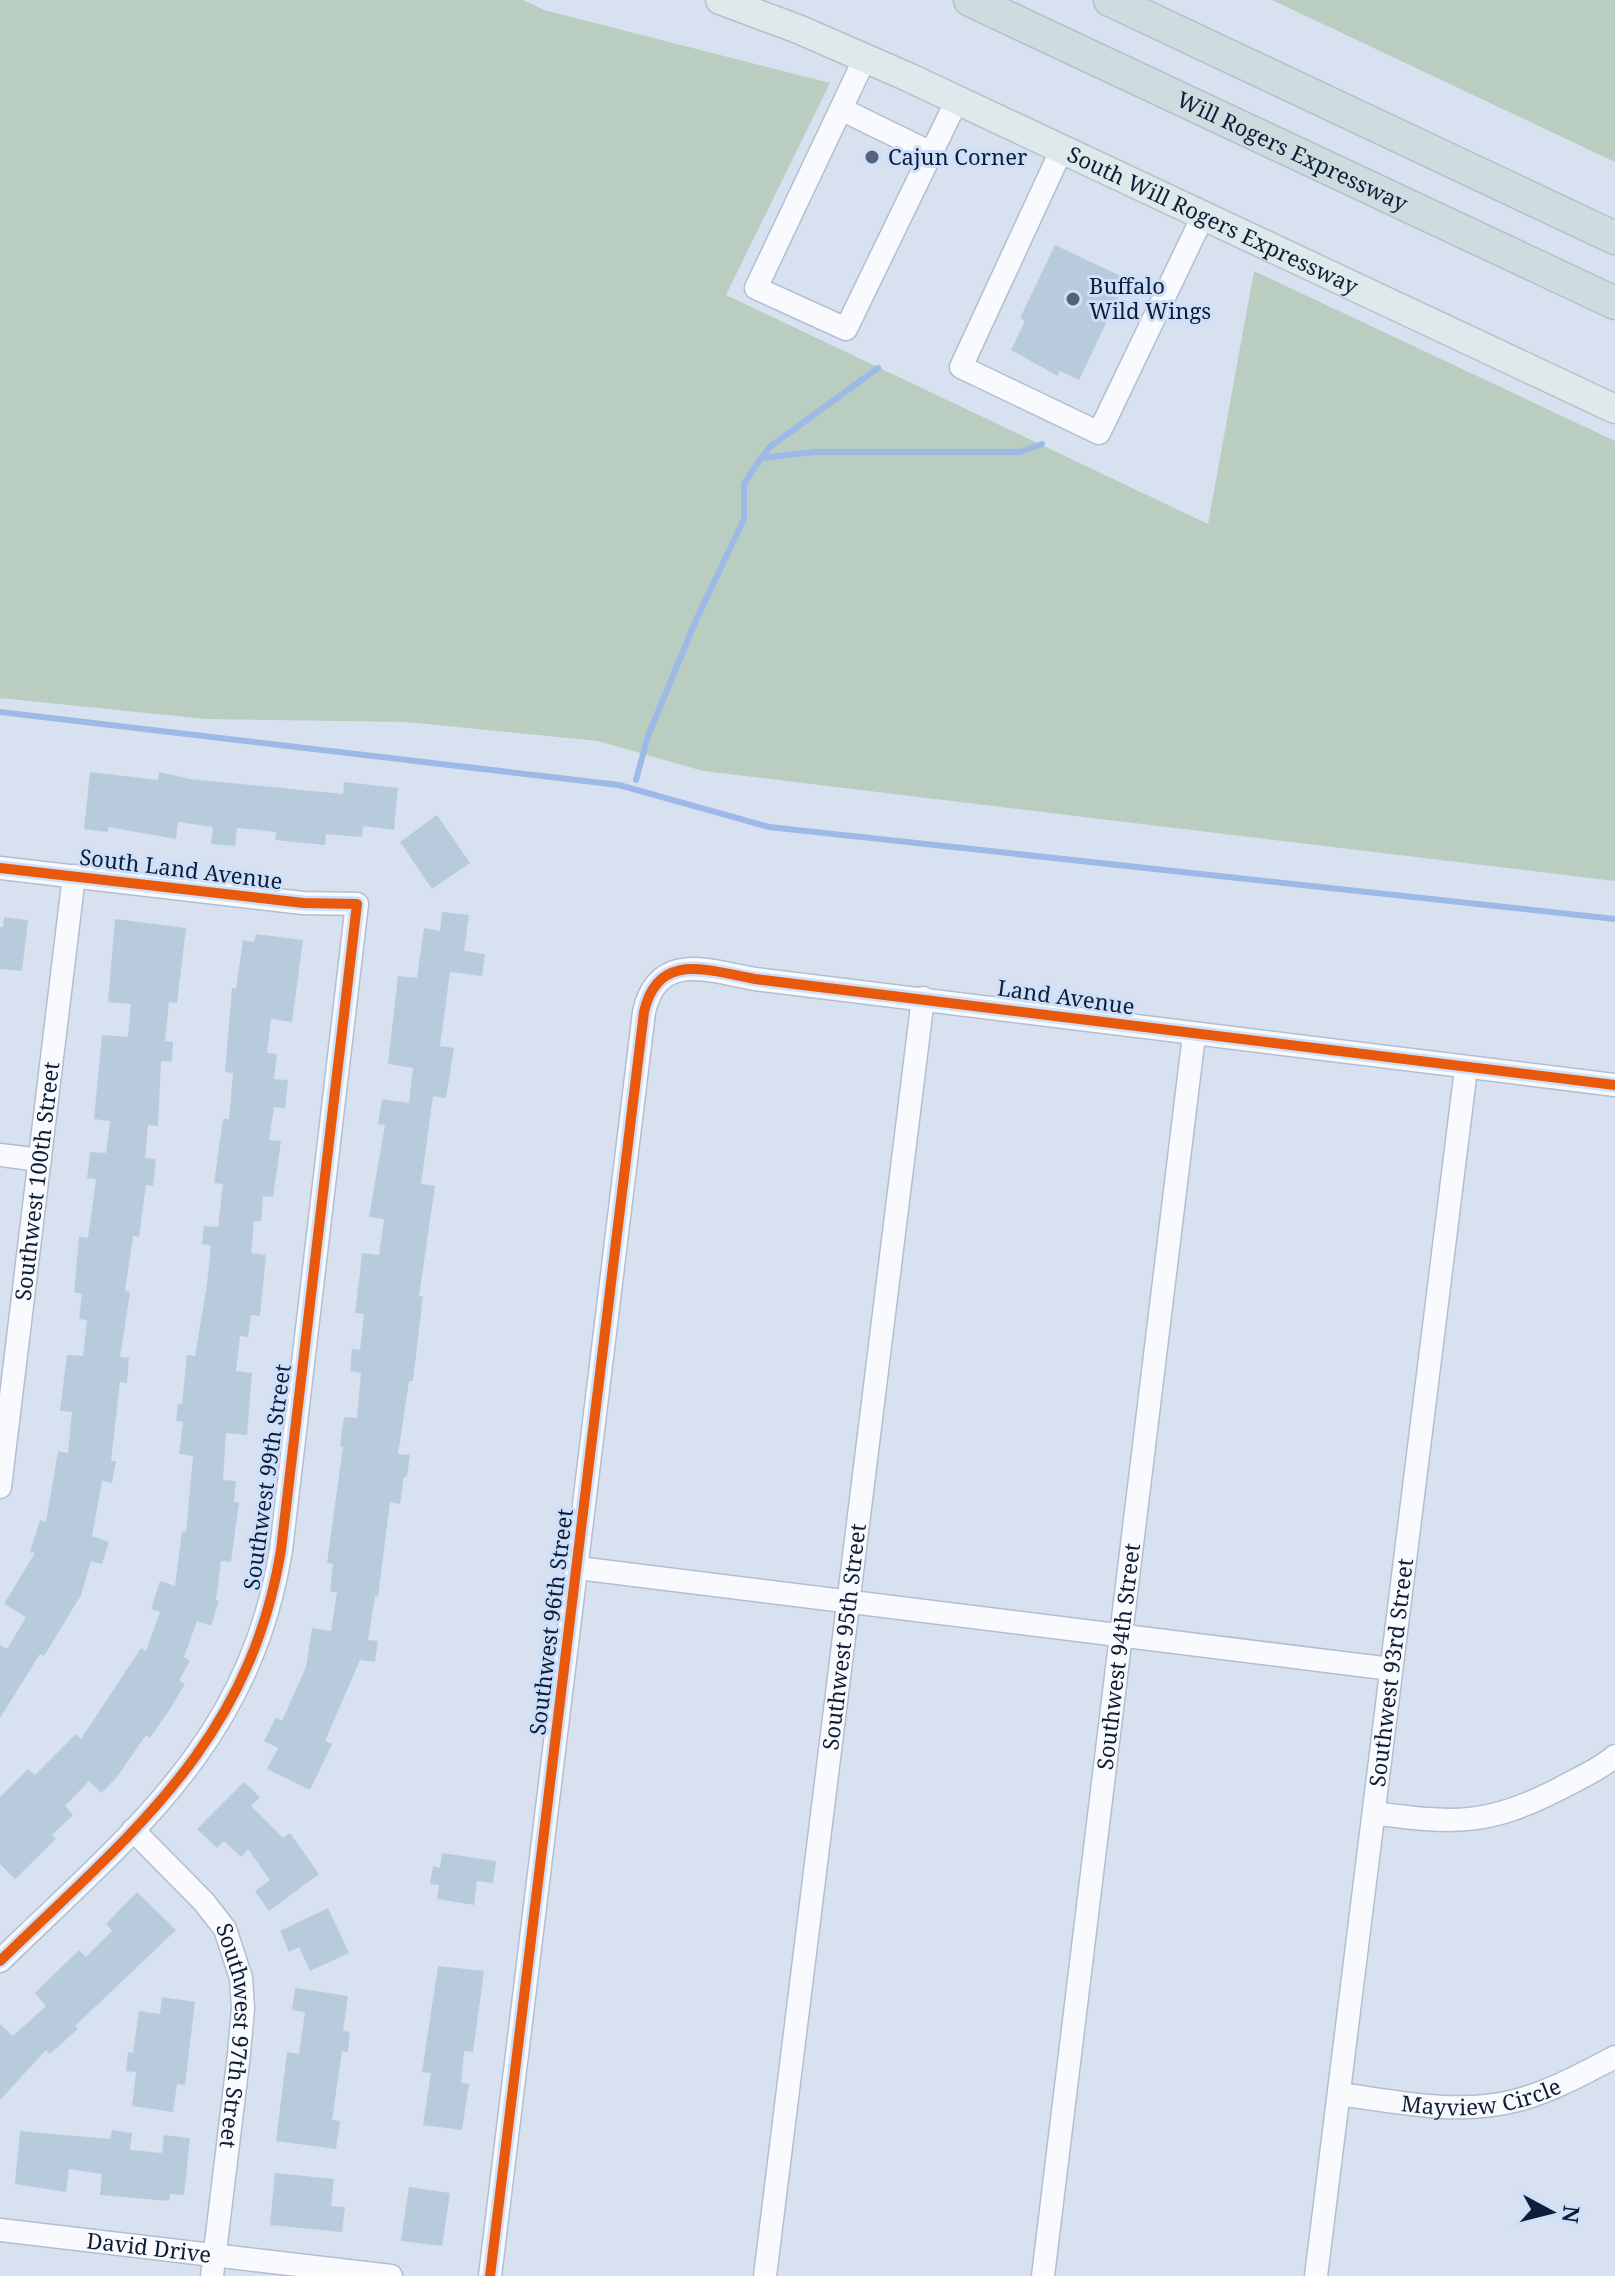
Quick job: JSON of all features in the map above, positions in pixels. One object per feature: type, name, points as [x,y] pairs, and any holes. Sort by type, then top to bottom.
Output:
[{"type":"highway","name":"Will Rogers Expressway","points":[[970,0],[1615,303]]},
{"type":"highway","points":[[1110,0],[1615,238]]},
{"type":"main road","name":"South Will Rogers Expressway","points":[[720,0],[865,58],[957,100],[1615,409]]},
{"type":"street","points":[[865,58],[756,288],[846,329],[957,100]]},
{"type":"street","points":[[841,109],[931,153]]},
{"type":"street","points":[[1061,151],[961,367],[1099,433],[1203,216]]},
{"type":"street","name":"South Land Avenue","points":[[0,868],[303,903],[357,904]]},
{"type":"street","name":"Southwest 100th Street","points":[[0,1487],[74,876]]},
{"type":"street","name":"Southwest 99th Street","points":[[0,1961],[181,1779],[223,1717],[251,1661],[276,1582],[357,904]]},
{"type":"street","name":"Land Avenue","points":[[662,978],[675,970],[691,968],[755,979],[923,998],[1194,1035],[1615,1085]]},
{"type":"street","name":"Southwest 96th Street","points":[[490,2276],[644,1012],[646,1000],[662,978]]},
{"type":"street","name":"Southwest 95th Street","points":[[765,2276],[923,998]]},
{"type":"street","name":"Southwest 94th Street","points":[[1043,2276],[1194,1035]]},
{"type":"street","name":"Southwest 93rd Street","points":[[1316,2276],[1466,1069]]},
{"type":"street","points":[[0,1155],[40,1160]]},
{"type":"street","points":[[578,1568],[1391,1669]]},
{"type":"street","points":[[1374,1813],[1444,1822],[1485,1819],[1530,1804],[1615,1756]]},
{"type":"street","name":"Southwest 97th Street","points":[[133,1830],[220,1922],[232,1945],[241,1978],[242,2023],[213,2265]]},
{"type":"street","name":"Mayview Circle","points":[[1339,2094],[1436,2107],[1498,2105],[1538,2094],[1615,2057]]},
{"type":"street","name":"David Drive","points":[[0,2230],[213,2265],[391,2276]]},
{"type":"green space","points":[[0,0],[523,0],[544,10],[830,83],[726,295],[1208,524],[1254,271],[1615,441],[1615,881],[703,771],[598,741],[407,722],[206,719],[0,698]]},
{"type":"green space","points":[[1272,0],[1615,0],[1615,162]]},
{"type":"building","name":"Buffalo Wild Wings","points":[[1055,245],[1127,279],[1079,380],[1060,371],[1058,376],[1011,350],[1025,321],[1020,318]]},
{"type":"building","points":[[90,772],[158,780],[159,772],[190,779],[343,794],[344,782],[398,788],[394,830],[363,826],[362,837],[326,834],[325,845],[275,840],[276,832],[237,828],[235,846],[211,844],[213,827],[178,822],[176,839],[108,827],[108,832],[84,829]]},
{"type":"building","points":[[437,815],[470,863],[432,889],[400,842]]},
{"type":"building","points":[[442,912],[469,915],[464,951],[485,954],[482,976],[450,972],[440,1046],[454,1048],[446,1098],[433,1096],[421,1184],[435,1186],[419,1296],[423,1296],[413,1381],[409,1381],[398,1454],[410,1455],[407,1477],[404,1477],[400,1504],[390,1502],[378,1597],[375,1596],[368,1640],[378,1641],[375,1662],[360,1660],[325,1741],[332,1744],[310,1790],[267,1769],[278,1748],[264,1741],[276,1717],[282,1721],[306,1667],[312,1628],[331,1631],[337,1592],[330,1592],[333,1564],[327,1563],[343,1447],[340,1446],[344,1417],[357,1418],[361,1373],[350,1371],[352,1349],[360,1350],[364,1314],[355,1313],[362,1253],[379,1255],[384,1219],[369,1217],[385,1125],[378,1124],[382,1099],[409,1103],[413,1068],[388,1064],[398,976],[417,978],[424,928],[440,931]]},
{"type":"building","points":[[4,917],[28,920],[22,971],[0,969],[0,927],[3,927]]},
{"type":"building","points":[[115,919],[186,928],[177,1003],[169,1002],[165,1041],[173,1042],[172,1062],[161,1061],[158,1126],[148,1125],[145,1158],[156,1159],[153,1186],[146,1185],[139,1237],[133,1236],[125,1291],[130,1292],[120,1357],[129,1358],[127,1383],[120,1382],[111,1461],[116,1461],[112,1483],[102,1481],[92,1536],[109,1542],[102,1564],[91,1561],[81,1595],[44,1656],[40,1654],[0,1718],[0,1645],[7,1649],[26,1617],[4,1604],[35,1553],[30,1552],[40,1520],[46,1522],[58,1451],[68,1453],[72,1412],[60,1411],[67,1355],[83,1356],[87,1320],[79,1319],[82,1294],[74,1292],[79,1237],[88,1238],[96,1179],[87,1178],[90,1152],[106,1153],[110,1121],[94,1119],[102,1035],[128,1037],[131,1004],[108,1002]]},
{"type":"building","points":[[256,934],[303,940],[292,1022],[271,1019],[267,1053],[277,1054],[274,1079],[288,1080],[285,1108],[274,1107],[269,1140],[281,1141],[273,1197],[263,1196],[261,1221],[254,1221],[251,1253],[266,1255],[260,1316],[251,1315],[248,1337],[240,1336],[236,1371],[252,1373],[247,1435],[226,1433],[223,1480],[236,1481],[234,1502],[239,1502],[231,1562],[221,1561],[216,1600],[219,1601],[211,1626],[197,1621],[184,1657],[190,1661],[179,1680],[185,1684],[170,1709],[150,1738],[146,1735],[117,1777],[101,1793],[89,1781],[65,1806],[73,1815],[52,1835],[56,1839],[15,1879],[0,1864],[0,1797],[28,1769],[35,1775],[76,1734],[81,1739],[141,1648],[146,1651],[160,1612],[151,1609],[160,1581],[175,1586],[182,1531],[186,1532],[193,1456],[179,1454],[183,1422],[176,1421],[178,1403],[182,1404],[187,1355],[195,1356],[207,1284],[211,1245],[202,1244],[204,1226],[218,1227],[223,1184],[214,1183],[223,1119],[229,1119],[233,1073],[225,1072],[232,988],[236,989],[243,940],[254,942]]},
{"type":"building","points":[[244,1782],[260,1797],[251,1806],[283,1838],[290,1833],[319,1874],[269,1911],[255,1891],[270,1880],[248,1849],[241,1857],[224,1841],[217,1848],[197,1829]]},
{"type":"building","points":[[442,1853],[496,1861],[493,1883],[477,1881],[474,1905],[437,1899],[439,1885],[430,1884],[433,1866],[440,1868]]},
{"type":"building","points":[[137,1892],[176,1930],[75,2026],[78,2029],[50,2054],[46,2050],[0,2100],[0,2024],[13,2036],[46,2006],[35,1993],[79,1950],[86,1957],[112,1931],[106,1924]]},
{"type":"building","points":[[328,1908],[349,1953],[310,1971],[299,1947],[289,1952],[280,1931]]},
{"type":"building","points":[[438,1966],[484,1971],[473,2052],[464,2051],[461,2083],[469,2084],[462,2130],[423,2125],[431,2073],[422,2072]]},
{"type":"building","points":[[295,1988],[348,1996],[343,2031],[350,2032],[348,2052],[342,2051],[332,2120],[340,2121],[336,2149],[276,2141],[287,2052],[299,2054],[305,2012],[292,2010]]},
{"type":"building","points":[[162,1997],[195,2002],[185,2085],[177,2084],[173,2112],[132,2106],[136,2072],[126,2071],[128,2052],[133,2053],[139,2011],[160,2014]]},
{"type":"building","points":[[112,2130],[132,2133],[130,2150],[162,2153],[164,2135],[190,2138],[184,2195],[170,2194],[169,2201],[100,2195],[102,2174],[69,2169],[66,2192],[15,2184],[20,2131],[110,2139]]},
{"type":"building","points":[[275,2173],[334,2179],[331,2206],[345,2207],[342,2232],[270,2225]]},
{"type":"building","points":[[409,2187],[450,2193],[442,2246],[401,2241]]},
{"type":"waterway","points":[[761,458],[771,446],[878,368]]},
{"type":"waterway","points":[[636,780],[648,736],[696,620],[744,519],[744,484],[761,458],[814,452],[1020,452],[1042,444]]},
{"type":"waterway","points":[[0,712],[619,785],[769,827],[1615,919]]},
{"type":"cycle path","points":[[0,868],[303,903],[357,904],[281,1550],[265,1618],[242,1678],[213,1731],[178,1780],[95,1870],[0,1961]]},
{"type":"cycle path","points":[[490,2276],[644,1012],[651,992],[661,980],[673,972],[703,970],[755,979],[1615,1085]]},
{"type":"place","name":"Cajun Corner","points":[[872,157]]},
{"type":"place","name":"Buffalo Wild Wings","points":[[1073,299]]}]
